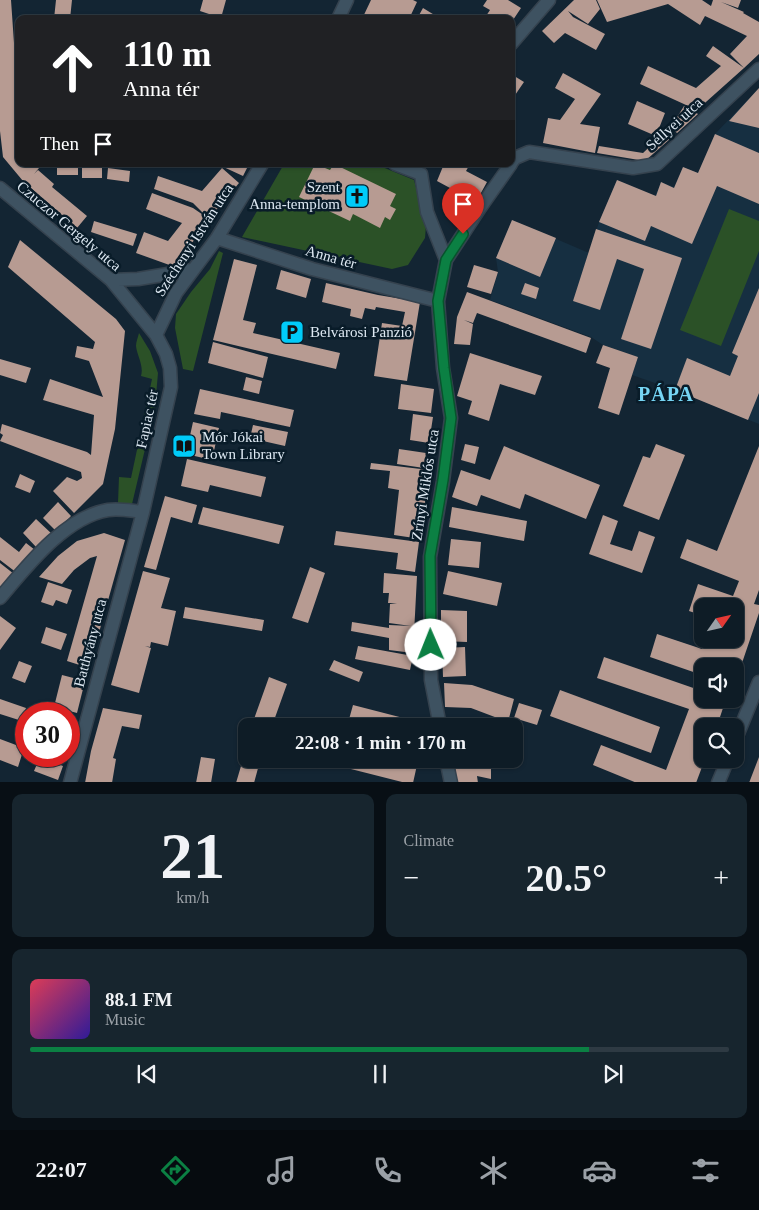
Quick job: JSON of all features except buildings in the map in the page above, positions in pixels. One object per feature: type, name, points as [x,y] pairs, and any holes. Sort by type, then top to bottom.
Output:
[{"type":"street","points":[[340,15],[347,0]]},
{"type":"street","points":[[515,39],[548,0]]},
{"type":"street","name":"Séllyei utca","points":[[515,158],[529,152],[633,168],[657,164],[759,69]]},
{"type":"street","name":"Széchenyi István utca","points":[[156,335],[176,293],[217,238],[260,167]]},
{"type":"street","name":"Séllyei utca","points":[[446,260],[508,167]]},
{"type":"street","points":[[425,169],[427,212],[446,260],[438,301]]},
{"type":"street","name":"Czuczor Gergely utca","points":[[0,188],[111,280],[156,335]]},
{"type":"street","name":"Anna tér","points":[[217,238],[312,269],[438,301]]},
{"type":"street","points":[[111,280],[138,279],[192,270]]},
{"type":"street","name":"Zrínyi Miklós utca","points":[[438,301],[451,418],[430,556],[431,680],[438,718]]},
{"type":"street","name":"Fapiac tér","points":[[143,512],[171,387],[170,368],[166,354],[156,335]]},
{"type":"street","points":[[0,598],[35,557],[76,523],[97,513],[110,510],[143,512]]},
{"type":"street","name":"Batthyány utca","points":[[70,782],[143,512]]},
{"type":"street","points":[[744,719],[759,682]]},
{"type":"street","points":[[448,768],[451,782]]},
{"type":"street","points":[[718,782],[724,768]]},
{"type":"shaded area","points":[[759,88],[759,424],[632,375],[638,357],[603,345],[591,337],[490,300],[498,272],[496,258],[512,220],[589,253],[599,222],[617,180],[655,196],[661,182],[674,187],[683,167],[698,173],[715,134]]},
{"type":"green space","points":[[282,167],[382,167],[414,180],[426,226],[425,238],[408,265],[392,269],[242,237]]},
{"type":"green space","points":[[729,209],[759,221],[759,251],[721,346],[680,330]]},
{"type":"green space","points":[[219,251],[223,253],[193,371],[183,369],[175,328],[176,314],[210,269]]},
{"type":"green space","points":[[139,333],[150,351],[158,373],[155,407],[132,504],[126,506],[118,503],[119,477],[131,478],[152,379],[141,376],[141,364],[136,346]]},
{"type":"place","name":"Szent Anna-templom","points":[[357,196]]},
{"type":"place","name":"Belvárosi Panzió","points":[[292,332]]},
{"type":"place","name":"Mór Jókai Town Library","points":[[184,446]]},
{"type":"district","name":"PÁPA","points":[[666,394]]},
{"type":"route","points":[[431,645],[430,556],[451,418],[438,301],[446,260],[463,234]]}]
